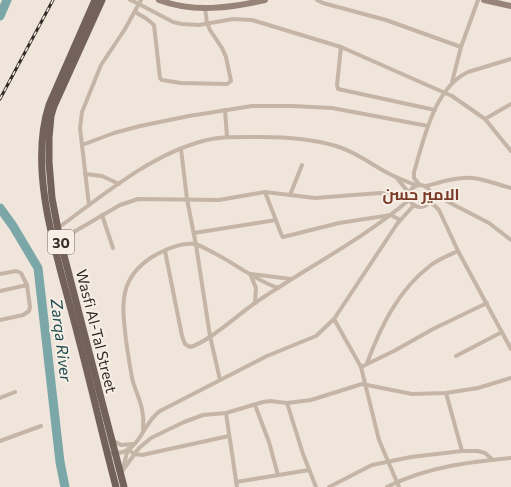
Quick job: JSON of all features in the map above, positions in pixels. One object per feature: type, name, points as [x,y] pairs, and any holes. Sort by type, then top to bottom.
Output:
[{"type":"main road","name":"Wasfi Al-Tal Street","points":[[95,0],[48,105],[42,132],[42,160],[44,190],[52,232],[116,487]]},
{"type":"main road","name":"Wasfi Al-Tal Street","points":[[102,0],[54,106],[51,116],[48,162],[52,198],[60,240],[123,484]]},
{"type":"street","points":[[130,0],[140,2],[173,22],[199,25],[233,19],[252,20],[341,47],[395,72],[444,92],[456,99],[485,119],[511,151]]},
{"type":"street","points":[[159,0],[184,7],[205,8],[265,0]]},
{"type":"street","points":[[317,0],[323,3],[386,20],[461,47]]},
{"type":"street","points":[[451,84],[461,47],[478,0]]},
{"type":"street","points":[[484,0],[511,6]]},
{"type":"street","points":[[89,205],[80,128],[81,119],[96,76],[108,53],[140,2]]},
{"type":"street","points":[[135,12],[154,25],[160,78],[162,80],[182,83],[227,84],[231,81],[226,57],[208,23],[205,8]]},
{"type":"street","points":[[341,47],[337,85],[338,89],[435,110]]},
{"type":"street","points":[[417,185],[414,178],[414,172],[428,126],[444,92],[456,79],[468,72],[511,59]]},
{"type":"street","points":[[485,119],[511,104]]},
{"type":"street","points":[[82,145],[114,133],[140,126],[226,110],[270,105],[332,108],[428,126]]},
{"type":"street","points":[[226,110],[227,137]]},
{"type":"street","points":[[58,228],[118,184],[153,162],[203,141],[227,137],[288,138],[337,146],[357,155],[396,177],[417,185],[426,186],[448,180],[470,178],[480,179],[511,188]]},
{"type":"street","points":[[506,144],[511,142]]},
{"type":"street","points":[[181,149],[187,199],[194,233],[210,336],[220,380]]},
{"type":"street","points":[[290,195],[302,165]]},
{"type":"street","points":[[85,174],[102,176],[118,184]]},
{"type":"street","points":[[396,177],[414,205],[420,207],[429,202],[431,194]]},
{"type":"street","points":[[165,251],[180,327],[185,344],[188,347],[193,346],[210,336],[291,279],[391,215],[409,196],[412,187],[417,185]]},
{"type":"street","points":[[426,186],[431,194],[489,223],[511,240]]},
{"type":"street","points":[[60,240],[120,205],[133,200],[219,200],[266,192],[315,198],[380,193],[409,196]]},
{"type":"street","points":[[266,192],[282,236],[285,237],[339,223],[391,215],[400,220]]},
{"type":"street","points":[[429,202],[439,210],[458,251],[511,349]]},
{"type":"street","points":[[107,454],[128,449],[134,444],[149,421],[156,414],[267,356],[316,336],[334,319],[400,220],[414,205]]},
{"type":"street","points":[[102,215],[114,248]]},
{"type":"street","points":[[194,233],[276,220]]},
{"type":"street","points":[[143,432],[144,418],[132,377],[125,331],[123,301],[126,286],[136,270],[149,260],[175,246],[189,244],[196,245],[231,262],[263,282],[278,288]]},
{"type":"street","points":[[367,363],[388,314],[400,297],[431,265],[458,251]]},
{"type":"street","points":[[0,274],[19,272],[22,274],[27,285],[30,302],[29,311],[23,315],[0,320]]},
{"type":"street","points":[[250,274],[291,279]]},
{"type":"street","points":[[250,274],[256,288],[255,303]]},
{"type":"street","points":[[0,291],[27,285]]},
{"type":"street","points":[[361,367],[394,351],[433,329],[487,303]]},
{"type":"street","points":[[334,319],[361,367],[375,427],[387,461],[400,487]]},
{"type":"street","points":[[456,356],[502,332]]},
{"type":"street","points":[[123,470],[141,446],[151,438],[184,422],[204,415],[226,413],[270,401],[287,403],[311,400],[366,384],[412,394],[446,393],[478,388],[511,378]]},
{"type":"street","points":[[0,398],[15,392]]},
{"type":"street","points":[[446,393],[462,451]]},
{"type":"street","points":[[287,403],[316,487]]},
{"type":"street","points":[[255,405],[269,442],[278,475]]},
{"type":"street","points":[[226,413],[236,485],[278,475],[309,470]]},
{"type":"street","points":[[0,441],[41,426]]},
{"type":"street","points":[[128,449],[134,454],[146,454],[229,436]]},
{"type":"street","points":[[112,440],[121,445],[134,444]]},
{"type":"street","points":[[123,484],[123,470],[128,449]]},
{"type":"street","points":[[329,487],[367,467],[387,461],[411,457],[462,451],[482,452],[489,455],[493,460]]},
{"type":"street","points":[[387,487],[397,482],[439,468],[511,458]]},
{"type":"waterway","name":"Zarqa River","points":[[0,16],[7,0]]},
{"type":"waterway","name":"Zarqa River","points":[[0,208],[13,226],[38,268],[60,462],[65,487]]},
{"type":"railway","points":[[0,99],[53,0]]},
{"type":"district","name":"الامير حسن","points":[[421,193]]}]
